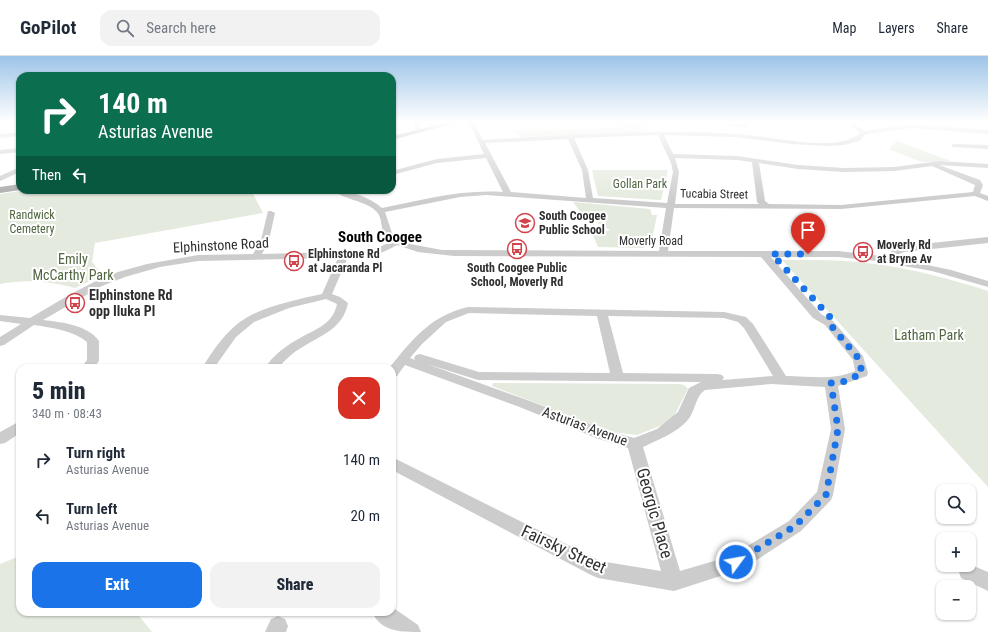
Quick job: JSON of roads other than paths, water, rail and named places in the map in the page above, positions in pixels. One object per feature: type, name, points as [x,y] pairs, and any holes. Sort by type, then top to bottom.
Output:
[{"type":"main road","points":[[0,190],[16,188]]},
{"type":"street","points":[[484,149],[508,194]]},
{"type":"street","points":[[575,149],[585,170],[590,200]]},
{"type":"street","points":[[663,254],[676,172],[667,149]]},
{"type":"street","points":[[0,152],[16,150]]},
{"type":"street","points":[[396,172],[438,161],[488,156]]},
{"type":"street","points":[[670,156],[737,158],[814,168],[856,170],[894,169],[930,164],[952,163],[988,166]]},
{"type":"street","points":[[754,160],[761,202],[766,206]]},
{"type":"street","points":[[930,164],[977,182],[979,185],[976,194],[988,199]]},
{"type":"street","points":[[0,179],[16,172]]},
{"type":"street","name":"Tucabia Street","points":[[380,212],[460,195],[486,193],[671,205],[766,206],[850,206],[976,194]]},
{"type":"street","points":[[351,194],[371,204],[380,212]]},
{"type":"street","name":"Moverly Road","points":[[380,212],[388,234],[397,241],[408,246],[431,251],[455,253],[838,254],[895,261],[943,271],[988,284]]},
{"type":"street","points":[[256,256],[265,240],[271,214]]},
{"type":"street","points":[[895,261],[894,254],[896,251],[903,249],[988,240]]},
{"type":"street","name":"Elphinstone Road","points":[[0,342],[87,289],[143,268],[192,259],[368,254],[383,249],[397,241]]},
{"type":"street","name":"Elphinstone Road","points":[[368,254],[375,256],[385,255],[408,246]]},
{"type":"street","name":"Asturias Avenue","points":[[405,357],[478,376],[618,378],[684,377],[831,383],[847,381],[862,373],[859,359],[829,323],[817,316],[768,254]]},
{"type":"street","points":[[326,296],[344,255]]},
{"type":"street","points":[[211,364],[232,335],[260,314],[326,296],[343,303],[342,313],[338,320],[328,328],[285,353],[275,364]]},
{"type":"street","points":[[396,368],[418,342],[442,320],[468,310],[733,316],[742,319],[749,326],[778,380]]},
{"type":"street","points":[[602,313],[618,378]]},
{"type":"street","points":[[0,318],[79,330],[90,337],[93,341],[93,361],[90,364]]},
{"type":"street","name":"Asturias Avenue","points":[[405,357],[601,434],[635,444],[662,433],[684,414],[694,391],[702,386],[778,380]]},
{"type":"street","name":"Fairsky Street","points":[[396,465],[598,569],[674,582],[736,562],[795,526],[826,495],[838,429],[831,383]]},
{"type":"street","points":[[0,439],[16,429]]},
{"type":"street","name":"Georgic Place","points":[[635,444],[674,582]]},
{"type":"street","points":[[968,572],[988,582]]},
{"type":"street","points":[[388,616],[411,632]]},
{"type":"place","name":"South Coogee Public School","points":[[525,223]]},
{"type":"place","name":"South Coogee Public School, Moverly Rd","points":[[517,249]]},
{"type":"place","name":"Moverly Rd at Bryne Av","points":[[863,252]]},
{"type":"place","name":"Elphinstone Rd at Jacaranda Pl","points":[[294,261]]},
{"type":"place","name":"Elphinstone Rd opp Iluka Pl","points":[[75,303]]},
{"type":"district","name":"South Coogee","points":[[380,237]]},
{"type":"park label","name":"Gollan Park","points":[[640,184]]},
{"type":"park label","name":"Randwick Cemetery","points":[[32,222]]},
{"type":"park label","name":"Emily McCarthy Park","points":[[73,268]]},
{"type":"park label","name":"Latham Park","points":[[929,335]]}]
